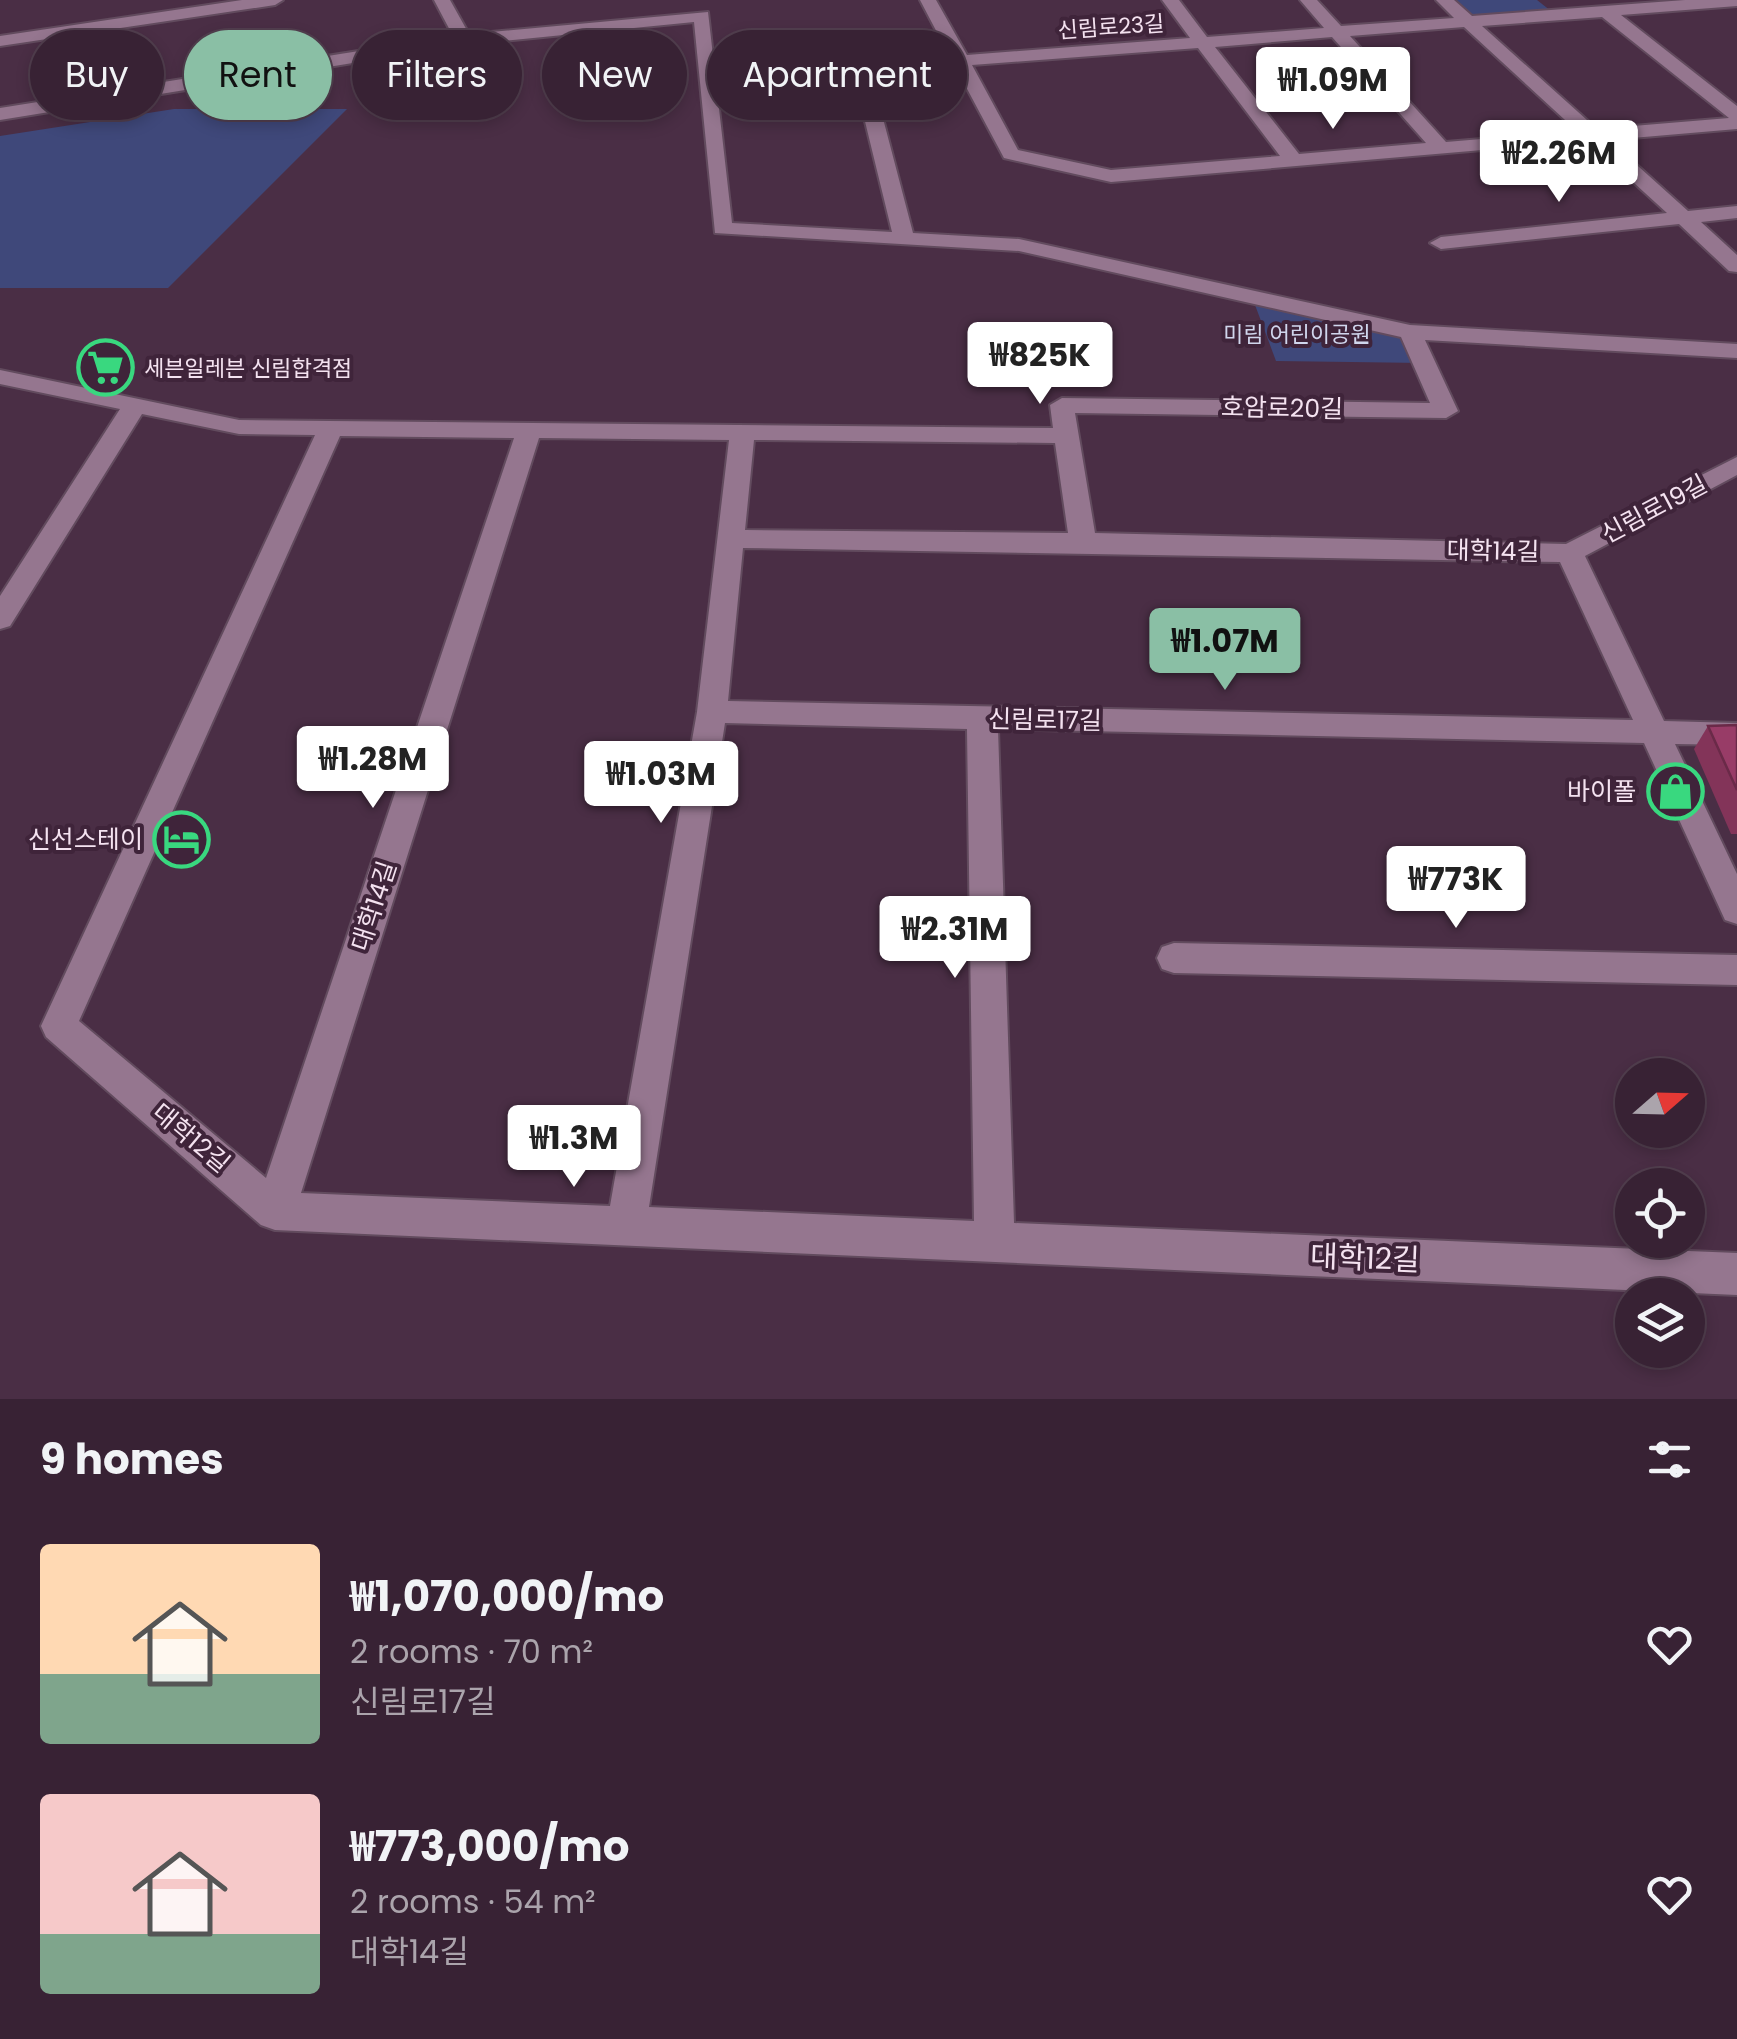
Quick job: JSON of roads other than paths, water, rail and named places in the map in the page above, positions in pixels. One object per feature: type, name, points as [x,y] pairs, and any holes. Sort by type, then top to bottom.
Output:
[{"type":"street","points":[[0,41],[274,0]]},
{"type":"street","points":[[442,0],[458,30]]},
{"type":"street","points":[[928,0],[944,30]]},
{"type":"street","name":"신림로23길","points":[[1170,0],[1294,160]]},
{"type":"street","points":[[1308,0],[1441,148]]},
{"type":"street","points":[[1444,0],[1737,266]]},
{"type":"street","name":"신림로23길","points":[[967,62],[1737,2]]},
{"type":"street","points":[[1606,11],[1737,115]]},
{"type":"street","points":[[522,34],[702,16],[722,229],[1019,245],[1410,332],[1737,351]]},
{"type":"street","points":[[0,114],[352,58]]},
{"type":"street","points":[[967,73],[1011,154],[1112,176],[1737,123]]},
{"type":"street","points":[[874,120],[904,239]]},
{"type":"street","points":[[1441,243],[1737,212]]},
{"type":"street","name":"호암로20길","points":[[1066,436],[1062,404],[1446,411],[1410,332]]},
{"type":"street","points":[[0,377],[239,427],[1066,436],[1082,542]]},
{"type":"street","points":[[0,618],[134,405]]},
{"type":"street","name":"대학12길","points":[[332,428],[59,1026],[275,1210],[1737,1274]]},
{"type":"street","name":"대학14길","points":[[275,1210],[529,430]]},
{"type":"street","points":[[626,1226],[712,712],[742,432]]},
{"type":"street","name":"신림로19길","points":[[1570,553],[1737,465]]},
{"type":"street","name":"대학14길","points":[[730,539],[1570,553],[1737,910]]},
{"type":"street","name":"신림로17길","points":[[712,712],[1737,734]]},
{"type":"street","points":[[982,718],[994,1242]]},
{"type":"street","points":[[1174,958],[1737,970]]},
{"type":"place","name":"세븐일레븐 신림합격점","points":[[105,368]]},
{"type":"place","name":"바이폴","points":[[1675,791]]},
{"type":"place","name":"신선스테이","points":[[182,839]]},
{"type":"park label","name":"미림 어린이공원","points":[[1297,334]]}]
